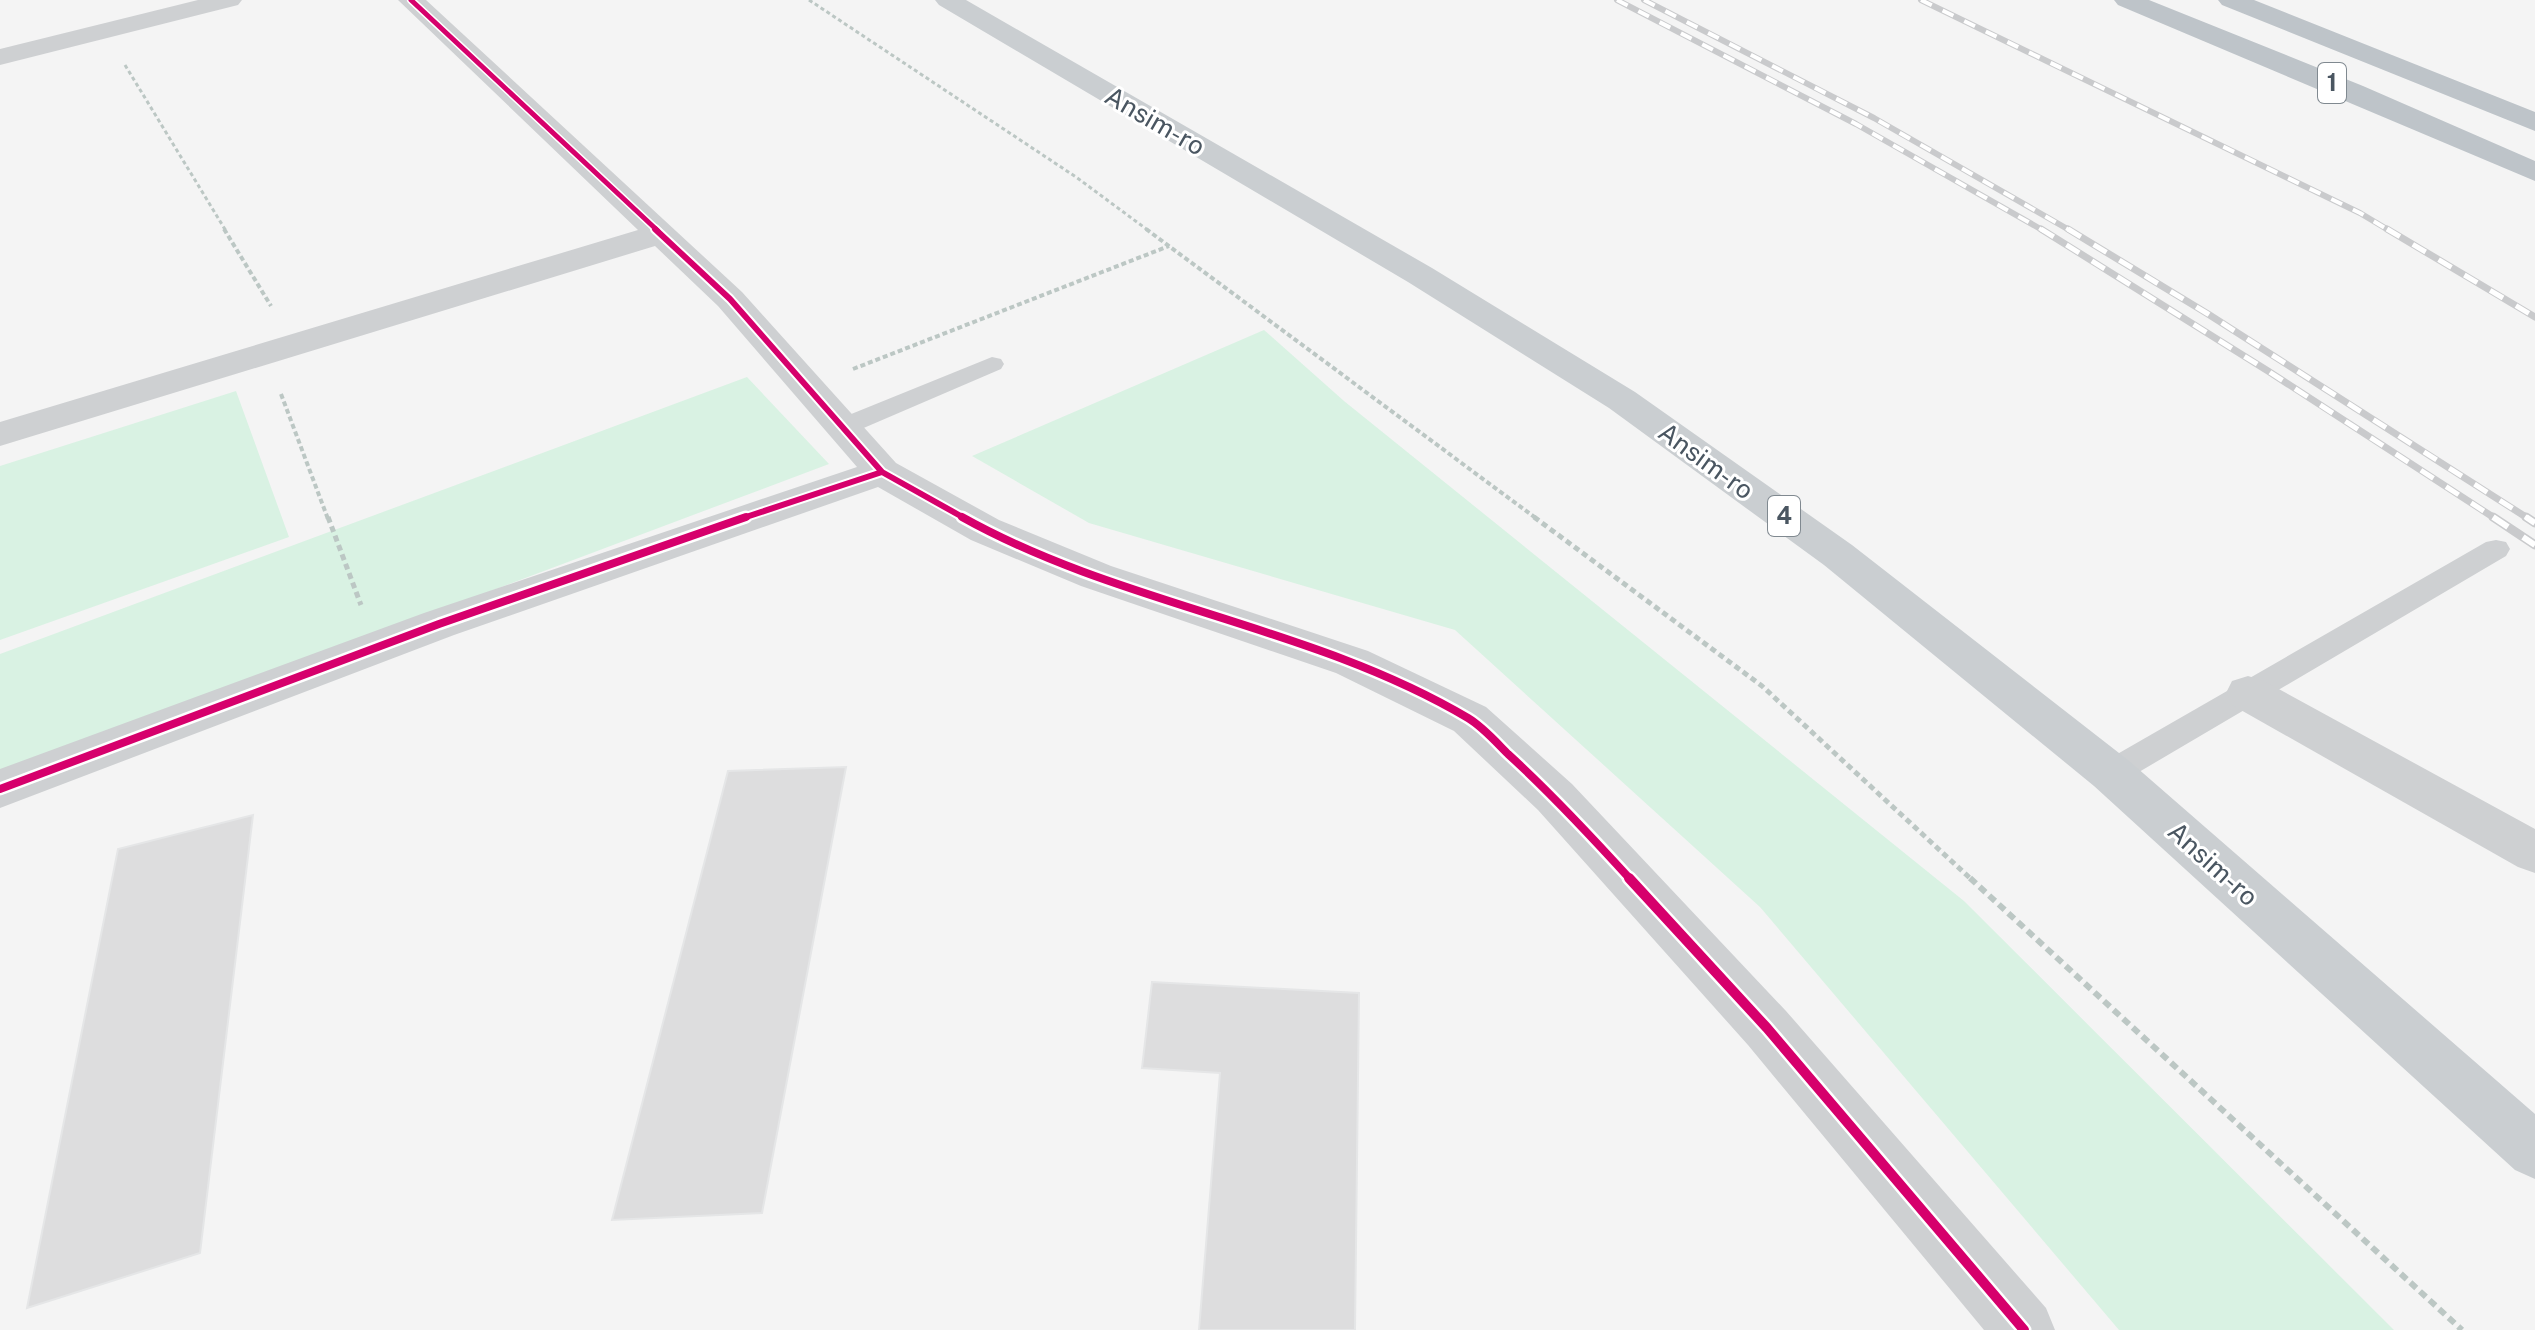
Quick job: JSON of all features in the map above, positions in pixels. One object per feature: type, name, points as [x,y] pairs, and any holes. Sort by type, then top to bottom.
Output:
[{"type":"highway","name":"1","points":[[2127,0],[2339,86],[2535,172]]},
{"type":"highway","name":"1","points":[[2231,0],[2535,122]]},
{"type":"main road","name":"Ansim-ro","points":[[948,0],[1420,275],[1622,400],[1838,555],[2111,773],[2535,1151]]},
{"type":"street","points":[[0,57],[229,0]]},
{"type":"street","points":[[411,0],[730,299],[882,472],[985,530],[1096,576],[1352,662],[1470,719],[1555,797],[1767,1028],[2024,1330]]},
{"type":"street","points":[[0,434],[660,234]]},
{"type":"street","points":[[0,789],[221,703],[705,529],[882,472]]},
{"type":"street","points":[[2248,693],[2535,853]]},
{"type":"lane","points":[[843,427],[992,364]]},
{"type":"lane","points":[[2111,773],[2496,549]]},
{"type":"path","points":[[809,0],[1076,177],[1762,686],[2462,1330]]},
{"type":"path","points":[[105,31],[280,349],[377,647]]},
{"type":"path","points":[[807,386],[1169,246]]},
{"type":"green space","points":[[1264,330],[1344,401],[1964,901],[2394,1330],[2119,1330],[1760,907],[1455,630],[1089,523],[972,456]]},
{"type":"green space","points":[[747,377],[829,464],[0,775],[0,654]]},
{"type":"green space","points":[[236,391],[289,537],[0,640],[0,466]]},
{"type":"building","points":[[846,767],[762,1213],[612,1220],[728,771]]},
{"type":"building","points":[[253,815],[200,1253],[27,1308],[118,849]]},
{"type":"building","points":[[1152,982],[1359,993],[1355,1330],[1199,1330],[1220,1073],[1142,1068]]},
{"type":"railway","points":[[1617,0],[1856,124],[2044,231]]},
{"type":"railway","points":[[1644,0],[1874,118],[2071,231]]},
{"type":"railway","points":[[1921,0],[2360,213],[2390,231]]},
{"type":"railway","points":[[2041,229],[2496,519]]},
{"type":"railway","points":[[2068,229],[2208,314],[2529,519]]},
{"type":"railway","points":[[2387,229],[2535,317]]},
{"type":"railway","points":[[2496,519],[2535,545]]},
{"type":"railway","points":[[2529,519],[2535,523]]},
{"type":"cycle path","points":[[411,0],[730,299],[882,472],[985,530],[1096,576],[1352,662],[1470,719],[1555,797],[1767,1028],[2024,1330]]},
{"type":"cycle path","points":[[0,789],[439,624],[882,472]]}]
